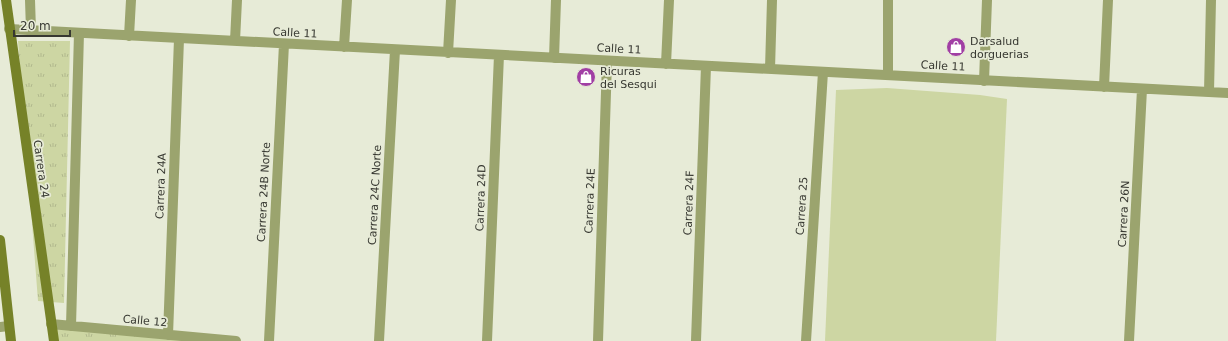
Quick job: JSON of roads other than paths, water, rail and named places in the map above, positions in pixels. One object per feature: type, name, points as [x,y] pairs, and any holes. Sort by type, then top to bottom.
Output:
[{"type":"street","name":"Carrera 24","points":[[6,0],[54,341]]},
{"type":"street","points":[[30,0],[31,30]]},
{"type":"street","points":[[129,36],[130,0]]},
{"type":"street","points":[[235,41],[236,0]]},
{"type":"street","points":[[344,47],[347,0]]},
{"type":"street","points":[[448,52],[451,0]]},
{"type":"street","points":[[554,58],[556,0]]},
{"type":"street","points":[[666,64],[669,0]]},
{"type":"street","points":[[770,69],[772,0]]},
{"type":"street","points":[[888,0],[888,76]]},
{"type":"street","points":[[984,81],[987,0]]},
{"type":"street","points":[[1104,87],[1108,0]]},
{"type":"street","points":[[1210,92],[1211,0]]},
{"type":"street","name":"Calle 11","points":[[9,29],[1228,93]]},
{"type":"street","points":[[71,326],[79,33]]},
{"type":"street","name":"Carrera 24A","points":[[168,335],[179,39]]},
{"type":"street","name":"Carrera 24B Norte","points":[[269,341],[284,44]]},
{"type":"street","name":"Carrera 24C Norte","points":[[379,341],[395,50]]},
{"type":"street","name":"Carrera 24D","points":[[487,341],[499,55]]},
{"type":"street","name":"Carrera 24E","points":[[598,341],[606,61]]},
{"type":"street","name":"Carrera 24F","points":[[696,341],[706,66]]},
{"type":"street","name":"Carrera 25","points":[[806,341],[823,72]]},
{"type":"street","name":"Carrera 26N","points":[[1129,341],[1142,89]]},
{"type":"street","points":[[0,240],[5,327],[11,341]]},
{"type":"street","name":"Calle 12","points":[[51,324],[236,341]]},
{"type":"place","name":"Darsalud dorguerias","points":[[956,47]]},
{"type":"place","name":"Ricuras del Sesqui","points":[[586,77]]}]
